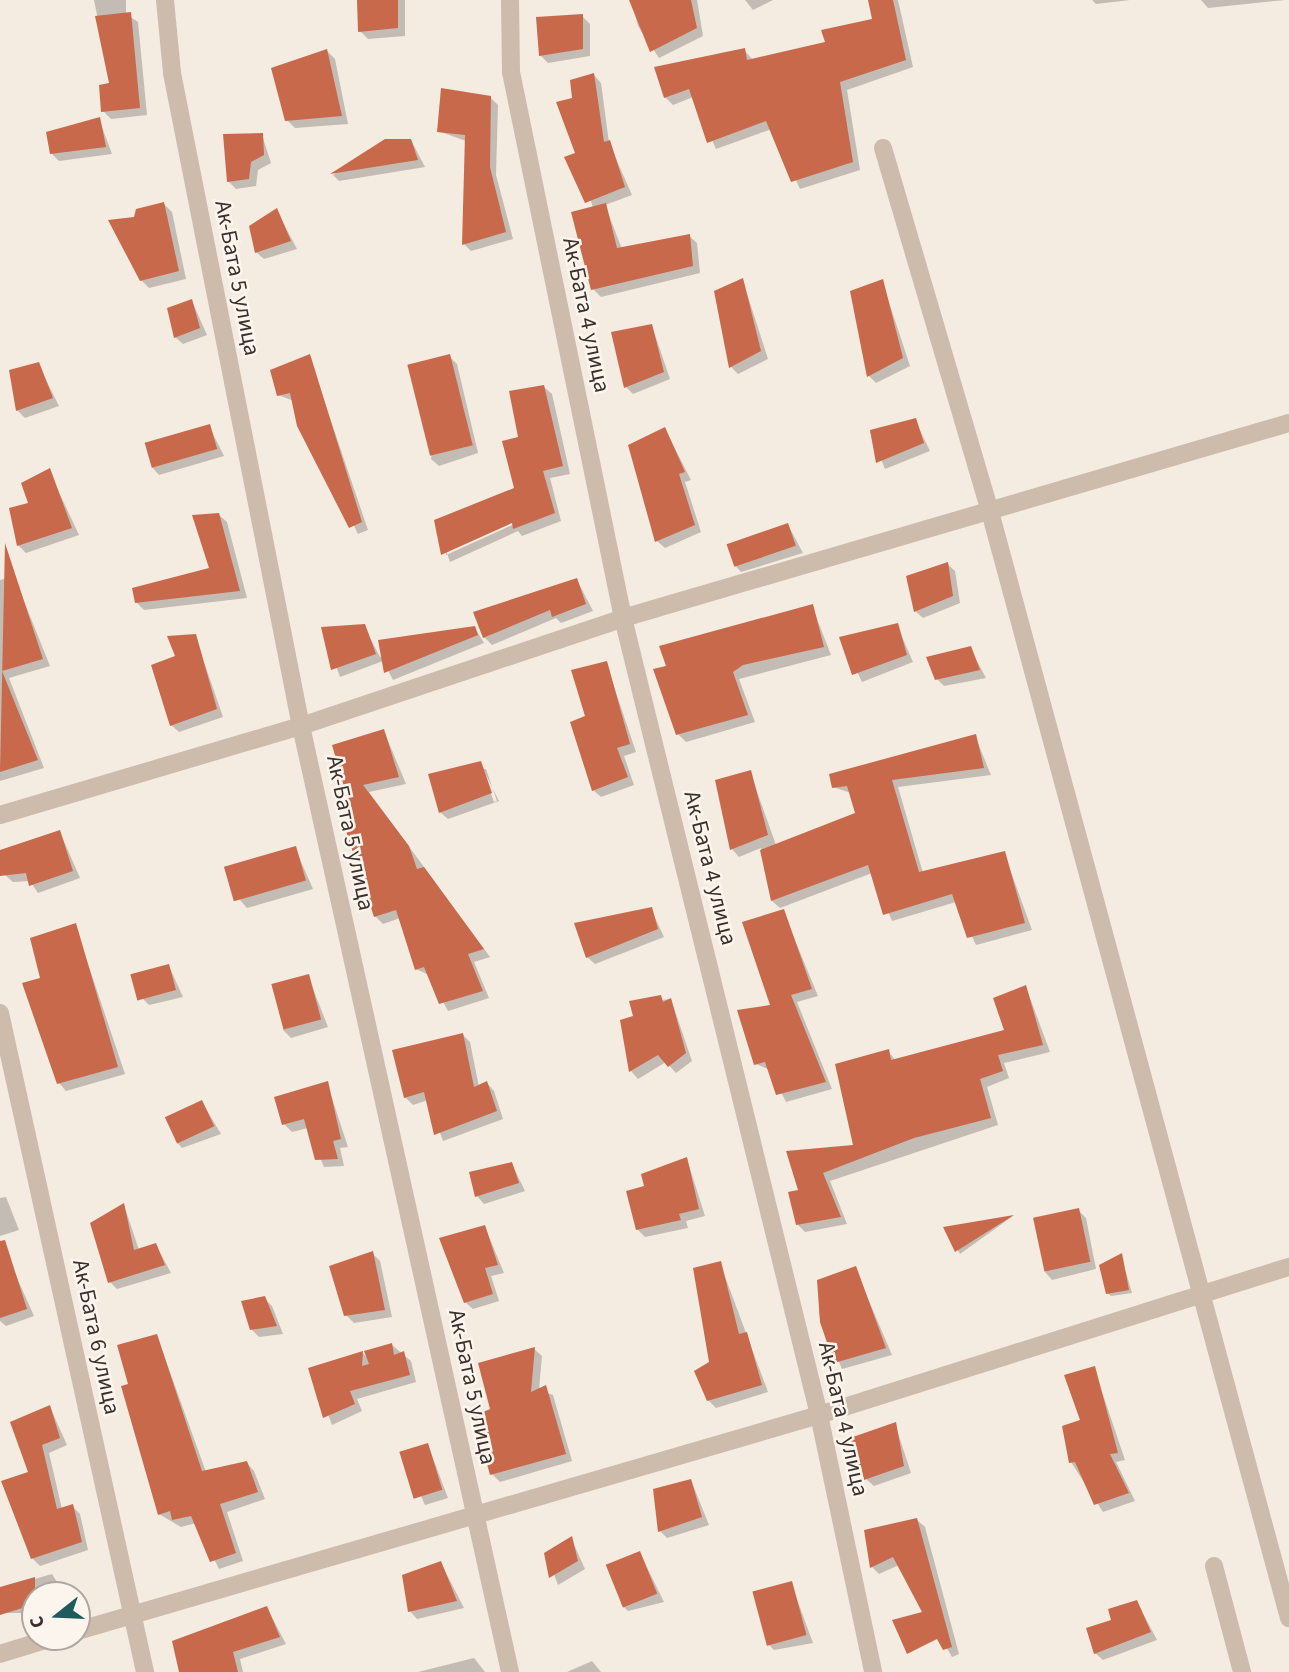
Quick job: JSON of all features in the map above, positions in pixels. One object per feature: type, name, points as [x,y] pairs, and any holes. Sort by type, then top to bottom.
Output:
[{"type":"street","name":"Ак-Бата 5 улица","points":[[165,0],[172,73],[301,726],[510,1672]]},
{"type":"street","name":"Ак-Бата 4 улица","points":[[510,0],[512,72],[623,618],[819,1415],[873,1672]]},
{"type":"street","points":[[883,148],[989,508],[1289,1618]]},
{"type":"street","points":[[0,815],[301,726],[623,618],[989,508],[1289,423]]},
{"type":"street","name":"Ак-Бата 6 улица","points":[[0,1013],[145,1672]]},
{"type":"street","points":[[91,1627],[476,1517],[819,1415],[1289,1267]]},
{"type":"street","points":[[1214,1566],[1242,1672]]},
{"type":"street","points":[[0,1654],[21,1648]]},
{"type":"building","points":[[357,0],[398,0],[398,28],[358,32]]},
{"type":"building","points":[[629,0],[691,0],[697,28],[650,52]]},
{"type":"building","points":[[868,0],[893,0],[906,60],[840,82],[853,162],[791,182],[766,121],[707,143],[689,89],[664,98],[654,67],[745,48],[747,60],[825,42],[821,30],[872,19]]},
{"type":"building","points":[[131,12],[140,108],[101,112],[99,85],[109,83],[95,16]]},
{"type":"building","points":[[583,14],[583,49],[539,56],[536,17]]},
{"type":"building","points":[[327,49],[342,116],[285,121],[271,68]]},
{"type":"building","points":[[594,73],[604,142],[610,140],[625,187],[585,203],[564,157],[575,153],[556,102],[572,98],[570,80]]},
{"type":"building","points":[[441,88],[491,96],[490,167],[506,232],[462,245],[465,135],[437,132]]},
{"type":"building","points":[[100,117],[106,147],[50,154],[46,132]]},
{"type":"building","points":[[263,133],[264,155],[251,162],[249,179],[227,182],[223,134]]},
{"type":"building","points":[[385,139],[411,139],[418,160],[330,174]]},
{"type":"building","points":[[164,202],[179,271],[140,281],[108,220],[134,217],[136,209]]},
{"type":"building","points":[[606,203],[617,248],[690,234],[693,266],[591,290],[571,212]]},
{"type":"building","points":[[277,208],[291,241],[255,253],[249,226]]},
{"type":"building","points":[[743,278],[761,351],[729,368],[714,291]]},
{"type":"building","points":[[883,279],[903,358],[867,377],[850,291]]},
{"type":"building","points":[[192,299],[200,328],[174,338],[167,308]]},
{"type":"building","points":[[652,324],[664,372],[624,388],[611,332]]},
{"type":"building","points":[[310,354],[362,522],[349,528],[297,426],[290,393],[277,396],[270,370]]},
{"type":"building","points":[[450,354],[473,445],[430,456],[407,365]]},
{"type":"building","points":[[39,362],[53,398],[16,411],[9,370]]},
{"type":"building","points":[[544,385],[563,466],[543,471],[555,513],[513,529],[512,523],[441,555],[434,520],[514,488],[502,441],[518,437],[509,391]]},
{"type":"building","points":[[916,418],[924,443],[876,463],[870,430]]},
{"type":"building","points":[[210,424],[217,449],[152,468],[145,443]]},
{"type":"building","points":[[665,427],[685,472],[679,474],[695,525],[655,542],[628,445]]},
{"type":"building","points":[[50,468],[72,528],[17,546],[9,508],[28,503],[21,483]]},
{"type":"building","points":[[219,513],[240,591],[135,603],[132,588],[209,568],[192,515]]},
{"type":"building","points":[[788,523],[796,546],[734,567],[727,544]]},
{"type":"building","points":[[5,543],[43,659],[2,671]]},
{"type":"building","points":[[948,562],[953,596],[914,612],[906,576]]},
{"type":"building","points":[[577,578],[586,604],[552,617],[550,610],[483,638],[473,612]]},
{"type":"building","points":[[813,604],[824,647],[743,665],[733,672],[748,715],[676,735],[653,669],[666,666],[659,646]]},
{"type":"building","points":[[898,623],[907,655],[852,675],[839,637]]},
{"type":"building","points":[[365,624],[376,654],[331,670],[321,627]]},
{"type":"building","points":[[475,626],[478,635],[384,673],[378,640]]},
{"type":"building","points":[[196,634],[217,709],[170,726],[151,665],[175,656],[167,636]]},
{"type":"building","points":[[971,646],[980,670],[935,680],[926,657]]},
{"type":"building","points":[[607,661],[630,744],[617,748],[628,777],[592,791],[570,722],[585,716],[571,670]]},
{"type":"building","points":[[2,671],[38,760],[0,772]]},
{"type":"building","points":[[384,729],[399,777],[363,785],[409,846],[417,869],[424,867],[484,949],[468,954],[483,991],[439,1004],[424,967],[415,970],[396,910],[374,917],[346,831],[356,828],[332,745]]},
{"type":"building","points":[[976,734],[984,768],[892,780],[919,872],[1005,851],[1025,923],[967,938],[952,894],[883,915],[868,865],[771,901],[760,850],[855,813],[847,786],[832,788],[829,774]]},
{"type":"building","points":[[481,761],[492,793],[439,813],[428,774]]},
{"type":"building","points":[[751,770],[768,835],[730,850],[715,780]]},
{"type":"building","points":[[60,830],[73,871],[29,886],[26,873],[0,876],[0,850]]},
{"type":"building","points":[[296,846],[306,881],[234,901],[224,867]]},
{"type":"building","points":[[652,907],[658,929],[586,958],[574,923]]},
{"type":"building","points":[[784,909],[812,989],[791,995],[826,1082],[776,1095],[765,1062],[754,1065],[737,1010],[770,1005],[742,922]]},
{"type":"building","points":[[76,923],[118,1067],[57,1084],[22,983],[40,978],[30,938]]},
{"type":"building","points":[[169,964],[176,990],[137,1000],[130,974]]},
{"type":"building","points":[[309,974],[321,1019],[283,1029],[271,984]]},
{"type":"building","points":[[1026,985],[1043,1045],[998,1055],[1003,1071],[980,1079],[991,1118],[914,1138],[823,1173],[841,1217],[796,1225],[788,1192],[798,1190],[786,1151],[853,1145],[835,1064],[889,1049],[891,1060],[1004,1030],[993,998]]},
{"type":"building","points":[[661,995],[663,1002],[671,998],[686,1053],[668,1067],[658,1055],[629,1072],[620,1020],[633,1016],[629,1001]]},
{"type":"building","points":[[463,1033],[474,1087],[487,1081],[497,1111],[434,1135],[424,1092],[404,1098],[392,1050]]},
{"type":"building","points":[[328,1081],[341,1139],[333,1141],[338,1159],[315,1160],[304,1119],[282,1125],[274,1097]]},
{"type":"building","points":[[202,1100],[214,1126],[177,1144],[165,1117]]},
{"type":"building","points":[[687,1157],[699,1209],[679,1214],[681,1220],[636,1230],[626,1191],[644,1186],[641,1174]]},
{"type":"building","points":[[512,1162],[519,1183],[475,1197],[469,1172]]},
{"type":"building","points":[[124,1203],[134,1250],[156,1243],[165,1265],[108,1283],[90,1223]]},
{"type":"building","points":[[1079,1208],[1090,1262],[1044,1272],[1033,1218]]},
{"type":"building","points":[[1014,1215],[955,1252],[943,1227]]},
{"type":"building","points":[[485,1225],[498,1265],[485,1268],[493,1294],[464,1303],[439,1238]]},
{"type":"building","points":[[5,1240],[27,1309],[0,1318],[0,1241]]},
{"type":"building","points":[[373,1251],[385,1310],[344,1316],[329,1266]]},
{"type":"building","points":[[1122,1253],[1129,1290],[1106,1294],[1099,1265]]},
{"type":"building","points":[[721,1261],[739,1334],[747,1332],[762,1385],[707,1401],[694,1371],[709,1362],[693,1268]]},
{"type":"building","points":[[856,1266],[886,1348],[834,1363],[820,1322],[817,1280]]},
{"type":"building","points":[[265,1296],[277,1326],[250,1330],[241,1301]]},
{"type":"building","points":[[157,1334],[202,1471],[247,1461],[258,1492],[220,1504],[236,1553],[210,1562],[191,1516],[172,1520],[170,1511],[158,1515],[121,1386],[128,1384],[117,1345]]},
{"type":"building","points":[[392,1343],[394,1355],[404,1351],[410,1375],[350,1391],[355,1404],[323,1418],[308,1368],[363,1351],[362,1366],[369,1364],[364,1351]]},
{"type":"building","points":[[535,1347],[531,1392],[546,1385],[566,1454],[490,1475],[474,1416],[490,1409],[478,1363]]},
{"type":"building","points":[[1095,1366],[1118,1453],[1110,1454],[1129,1493],[1094,1505],[1075,1462],[1069,1463],[1062,1426],[1080,1420],[1064,1375]]},
{"type":"building","points":[[50,1405],[60,1438],[42,1445],[57,1509],[73,1504],[82,1542],[31,1559],[1,1481],[28,1472],[10,1422]]},
{"type":"building","points":[[896,1422],[904,1466],[864,1480],[850,1438]]},
{"type":"building","points":[[428,1443],[442,1490],[414,1499],[399,1452]]},
{"type":"building","points":[[691,1479],[702,1517],[658,1532],[653,1489]]},
{"type":"building","points":[[917,1518],[952,1647],[943,1650],[937,1639],[907,1654],[892,1620],[922,1612],[893,1557],[870,1568],[864,1530]]},
{"type":"building","points":[[572,1536],[578,1561],[549,1578],[544,1553]]},
{"type":"building","points":[[640,1551],[657,1594],[623,1608],[606,1565]]},
{"type":"building","points":[[441,1561],[457,1601],[408,1612],[402,1575]]},
{"type":"building","points":[[21,1581],[21,1608],[0,1615],[0,1587]]},
{"type":"building","points":[[792,1581],[806,1635],[767,1646],[752,1592]]},
{"type":"building","points":[[1137,1600],[1151,1632],[1094,1654],[1086,1628],[1111,1620],[1108,1609]]},
{"type":"building","points":[[267,1606],[280,1637],[233,1652],[238,1672],[179,1672],[172,1641]]}]
